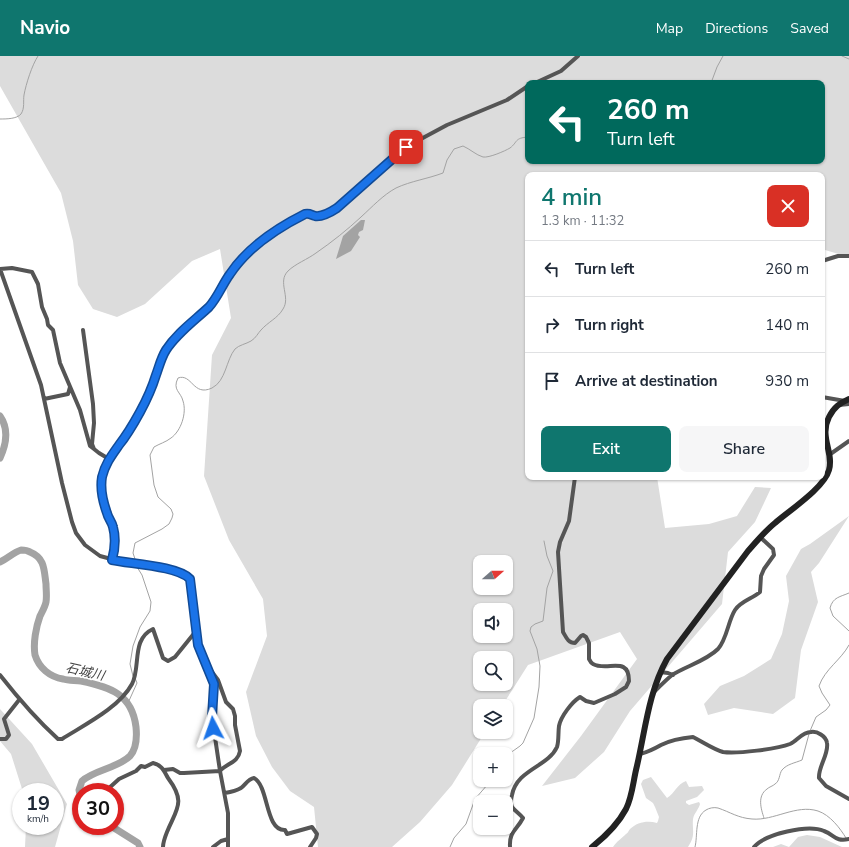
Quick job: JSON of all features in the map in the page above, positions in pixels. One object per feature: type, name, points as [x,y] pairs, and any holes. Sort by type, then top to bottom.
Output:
[{"type":"street","points":[[542,80],[561,71],[578,56]]},
{"type":"street","points":[[112,560],[114,550],[114,534],[103,501],[102,476],[109,459],[120,445],[145,403],[165,351],[190,323],[216,299],[230,273],[250,251],[268,235],[283,225],[309,213],[319,216],[331,212],[337,208],[406,147],[447,125],[507,100],[525,88]]},
{"type":"street","points":[[825,260],[838,256],[849,256]]},
{"type":"street","points":[[109,459],[90,446],[84,422],[63,373],[57,354],[53,330],[48,325],[34,274],[32,272],[16,269],[0,269],[41,385],[62,483],[76,533],[85,545],[100,556],[112,560],[176,571],[186,575],[190,579],[192,585],[198,645],[214,684],[212,717],[228,813],[228,847]]},
{"type":"street","points":[[83,330],[84,349],[91,383],[94,423],[92,444],[94,449]]},
{"type":"street","points":[[44,399],[68,394],[70,387]]},
{"type":"street","points":[[825,398],[848,402]]},
{"type":"street","points":[[592,847],[603,839],[616,824],[626,807],[640,754],[652,693],[667,659],[760,537],[825,480],[829,469],[829,455],[825,427],[832,410],[838,404],[848,402]]},
{"type":"street","points":[[829,455],[849,441]]},
{"type":"street","points":[[510,847],[510,837],[513,830],[523,818],[511,804],[513,788],[527,773],[550,757],[554,752],[558,746],[559,725],[575,700],[580,697],[586,701],[594,703],[615,694],[626,687],[629,681],[628,671],[621,666],[606,667],[593,664],[589,659],[589,643],[586,637],[583,635],[580,636],[575,643],[573,643],[566,639],[564,632],[558,552],[560,542],[569,521],[575,480]]},
{"type":"street","points":[[652,693],[673,675],[716,650],[723,642],[734,611],[739,605],[760,592],[761,576],[774,555],[773,549],[760,537]]},
{"type":"street","points":[[0,675],[19,700],[58,739],[62,739],[120,701],[133,683],[139,656],[139,644],[150,630],[153,629],[163,658],[168,661],[175,656],[196,631]]},
{"type":"street","points":[[164,770],[173,768],[180,773],[220,771],[223,767],[238,758],[240,751],[234,725],[235,716],[233,709],[226,702],[215,675],[206,665]]},
{"type":"street","points":[[660,672],[673,675]]},
{"type":"street","points":[[0,739],[6,738],[9,734],[4,719],[19,700]]},
{"type":"street","points":[[640,754],[649,752],[667,742],[690,738],[724,752],[776,748],[791,743],[802,735],[812,732],[820,734],[825,738],[827,743],[827,750],[818,772],[819,778],[826,786],[849,798]]},
{"type":"street","points":[[115,783],[141,766],[145,767],[153,763],[157,764],[164,770],[174,785],[179,806],[166,834],[163,847]]},
{"type":"street","points":[[225,793],[236,791],[250,779],[257,779],[272,821],[277,828],[280,830],[285,830],[288,834],[312,827],[317,834],[310,847]]},
{"type":"street","points":[[754,847],[759,842],[772,837],[808,828],[824,831],[837,839],[849,839]]},
{"type":"street","points":[[212,847],[221,841],[228,839]]},
{"type":"shaded area","points":[[0,56],[849,56],[849,257],[825,250],[825,172],[525,172],[525,480],[657,480],[665,528],[709,524],[737,516],[755,487],[771,488],[755,522],[728,552],[722,604],[630,711],[604,752],[575,778],[542,786],[581,736],[637,659],[620,632],[528,665],[513,689],[513,651],[473,651],[473,691],[512,691],[506,699],[473,699],[473,739],[481,739],[476,747],[473,747],[473,751],[452,785],[420,822],[392,847],[318,847],[314,807],[290,791],[272,767],[256,736],[246,692],[267,636],[263,599],[229,540],[204,476],[212,355],[231,318],[220,249],[192,261],[145,304],[117,317],[93,309],[78,285],[73,241],[61,193],[0,86]]},
{"type":"shaded area","points":[[361,220],[365,220],[363,230],[359,232],[358,235],[360,237],[351,251],[336,259],[343,236]]},
{"type":"shaded area","points":[[849,516],[819,563],[811,572],[818,602],[801,650],[795,698],[773,714],[734,708],[708,715],[704,704],[720,686],[744,676],[771,659],[782,634],[789,601],[786,576],[801,549]]},
{"type":"shaded area","points":[[0,709],[32,744],[55,783],[20,783],[11,754],[0,741]]},
{"type":"shaded area","points":[[651,777],[667,798],[683,782],[686,781],[689,787],[702,786],[704,790],[697,797],[686,801],[689,805],[699,802],[700,804],[694,815],[693,836],[688,847],[613,847],[630,829],[639,823],[657,823],[659,817],[655,807],[653,803],[646,798],[641,784],[643,780]]},
{"type":"shaded area","points":[[64,799],[67,804],[64,815]]},
{"type":"shaded area","points":[[26,835],[58,835],[55,847],[25,847]]},
{"type":"shaded area","points":[[807,835],[820,837],[842,847],[789,847],[798,837]]},
{"type":"shaded area","points":[[781,844],[789,847],[773,847]]},
{"type":"waterway","points":[[0,119],[14,118],[21,114],[28,80],[38,56]]},
{"type":"waterway","points":[[712,80],[723,56]]},
{"type":"waterway","points":[[842,56],[849,59]]},
{"type":"waterway","points":[[136,562],[133,553],[135,543],[169,524],[173,514],[171,509],[158,497],[154,485],[150,455],[154,447],[167,441],[175,435],[184,416],[182,398],[176,388],[178,378],[183,377],[187,379],[201,390],[206,390],[217,385],[235,349],[238,346],[253,340],[283,309],[286,300],[284,280],[288,271],[334,240],[391,191],[407,184],[443,173],[447,160],[454,149],[463,146],[478,155],[486,157],[505,151],[518,139],[525,138]]},
{"type":"waterway","name":"石城川","points":[[0,416],[6,432],[4,448],[0,458]]},
{"type":"waterway","points":[[513,751],[523,743],[534,718],[539,687],[540,666],[537,649],[530,631],[531,627],[543,621],[547,588],[553,571],[547,556],[544,541]]},
{"type":"waterway","name":"石城川","points":[[0,562],[18,551],[24,550],[39,558],[43,565],[46,584],[46,600],[37,625],[34,645],[35,655],[42,668],[49,674],[58,678],[92,683],[110,689],[124,700],[130,707],[134,716],[136,738],[135,746],[130,756],[119,763],[87,777],[81,783]]},
{"type":"waterway","points":[[133,676],[130,664],[133,646],[140,627],[150,611],[151,602],[142,575],[137,567]]},
{"type":"waterway","points":[[849,593],[835,599],[830,608],[833,616],[849,631]]},
{"type":"waterway","points":[[810,731],[816,717],[830,705],[819,686],[825,675],[849,645]]},
{"type":"waterway","points":[[128,703],[137,683],[135,678]]},
{"type":"waterway","points":[[764,818],[761,803],[762,795],[767,789],[777,783],[784,768],[802,760],[809,734]]},
{"type":"waterway","points":[[450,847],[454,838],[466,824],[475,799],[485,787]]},
{"type":"waterway","points":[[695,847],[698,822],[702,813],[710,808],[718,808],[734,815],[752,819],[768,818],[793,811],[810,809],[818,811],[831,819],[846,838]]},
{"type":"waterway","name":"石城川","points":[[124,834],[138,843],[140,847]]},
{"type":"route","points":[[213,728],[212,696],[214,684],[198,645],[192,585],[190,579],[186,575],[176,571],[112,560],[114,550],[114,534],[103,501],[102,476],[109,459],[120,445],[145,403],[165,351],[190,323],[216,299],[230,273],[250,251],[268,235],[283,225],[305,214],[309,213],[314,216],[319,216],[331,212],[406,147]]}]
